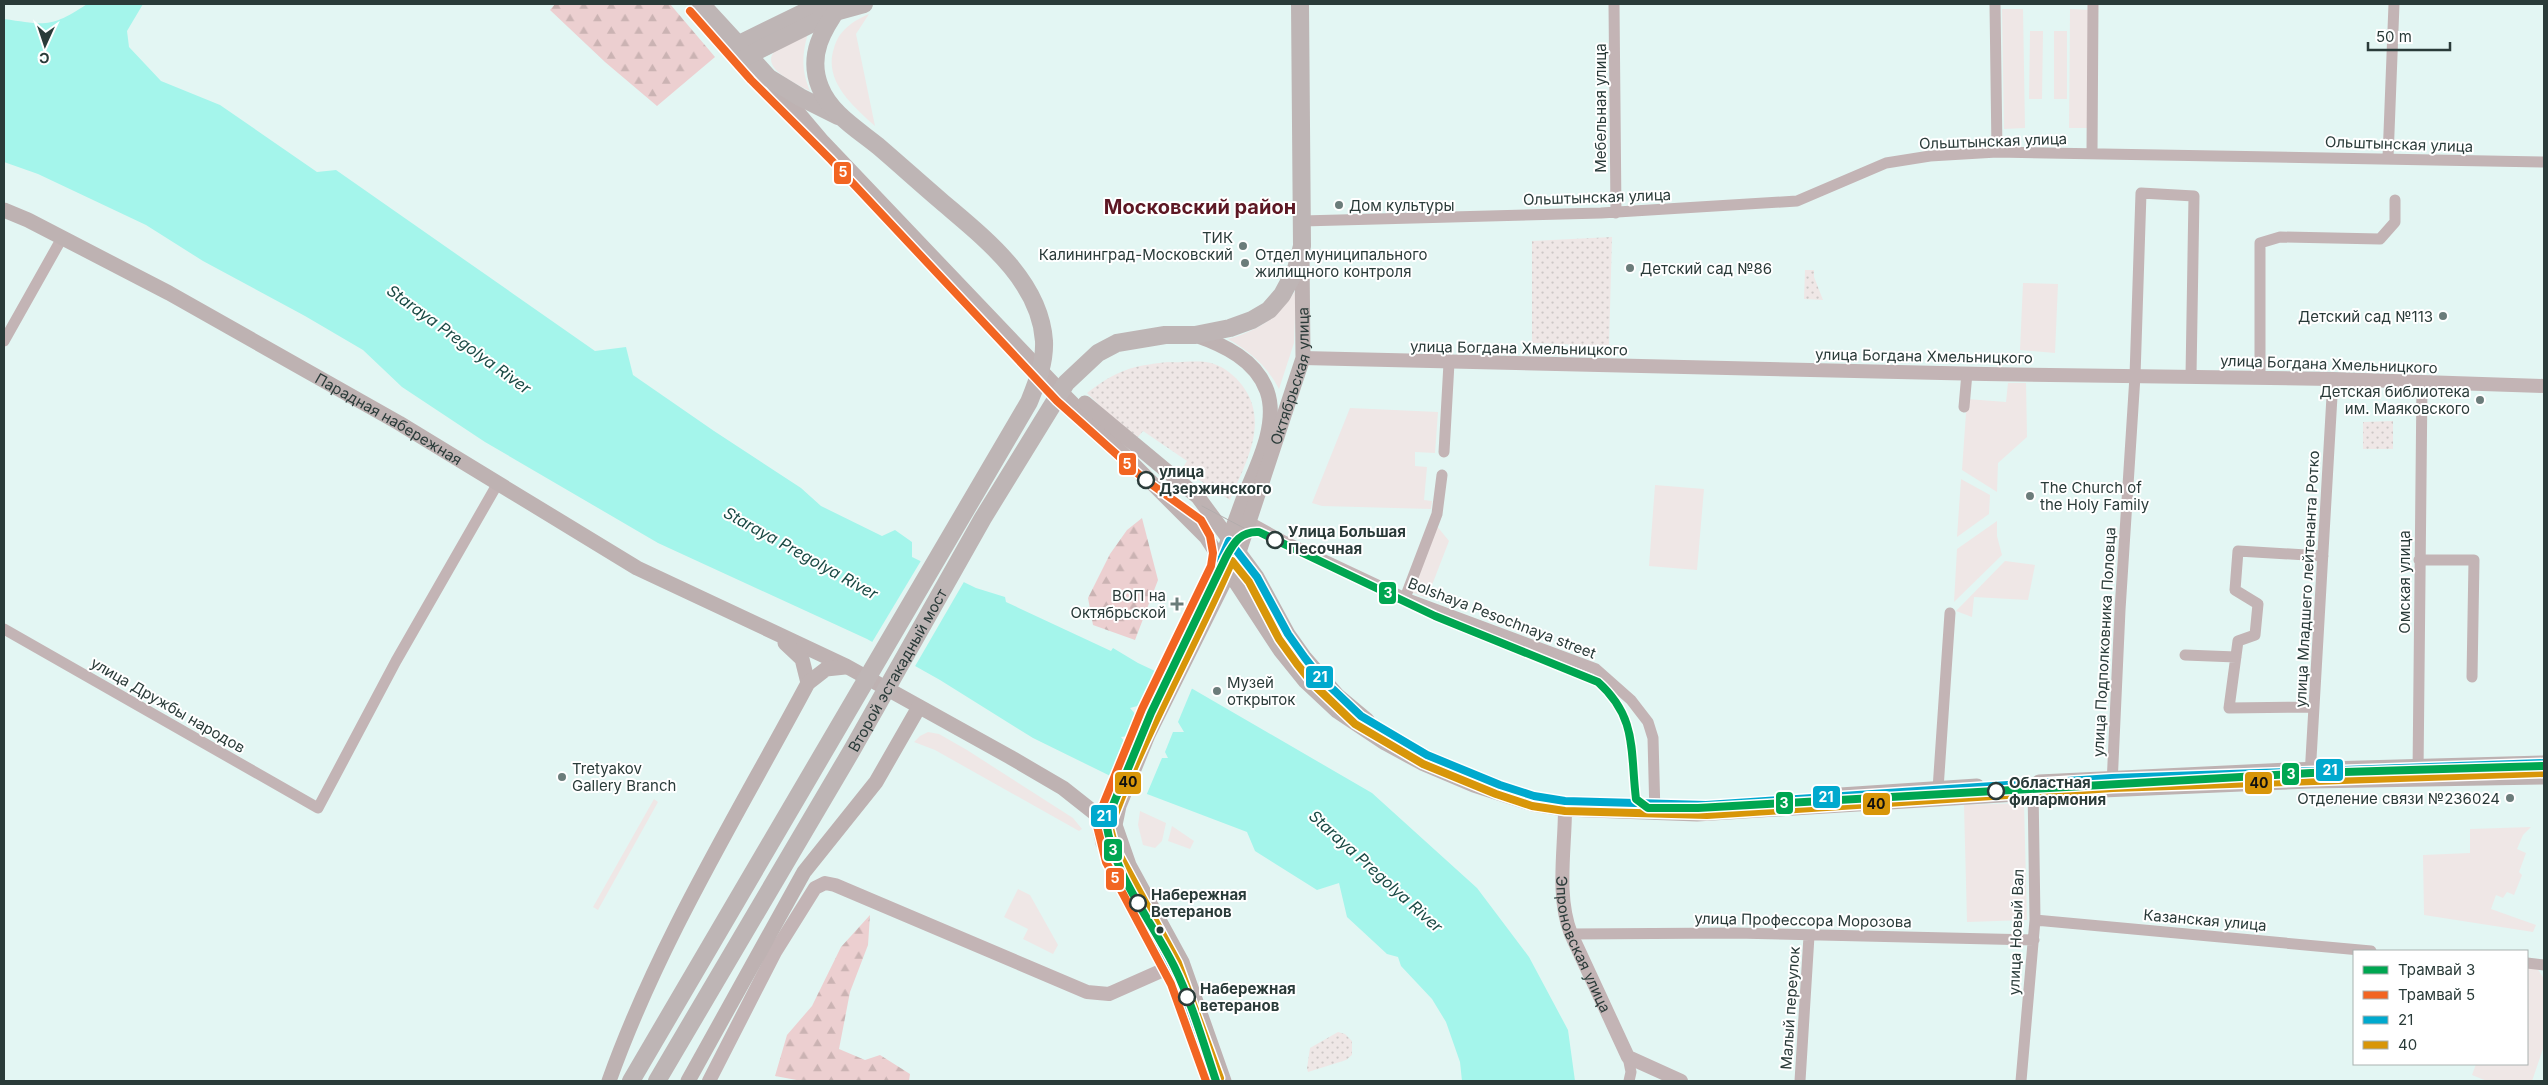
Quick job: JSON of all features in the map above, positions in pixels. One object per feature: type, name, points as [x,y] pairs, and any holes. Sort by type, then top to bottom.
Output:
[{"type":"main road","points":[[701,4],[836,155],[1064,395],[1206,537],[1280,650],[1305,681],[1337,711],[1385,743],[1457,778],[1534,804],[1697,814],[2033,788],[2310,775],[2418,774],[2544,777]]},
{"type":"main road","points":[[742,51],[833,6],[864,4]]},
{"type":"main road","name":"Октябрьская улица","points":[[1224,1081],[1176,965],[1108,822],[1114,804],[1148,735],[1169,680],[1224,567],[1233,541],[1248,521],[1277,443],[1303,358],[1300,4]]},
{"type":"main road","points":[[833,6],[815,52],[816,71],[820,88],[844,119]]},
{"type":"main road","points":[[768,78],[800,97],[844,119]]},
{"type":"main road","name":"Второй эстакадный мост","points":[[631,1081],[1029,402],[1043,364],[1044,340],[1036,308],[1021,282],[992,246],[844,119]]},
{"type":"main road","points":[[836,155],[842,152],[846,154],[1078,397],[1198,497],[1233,541],[1257,577],[1288,634],[1305,658],[1320,677],[1361,716],[1427,755],[1461,770],[1565,805]]},
{"type":"main road","name":"Парадная набережная","points":[[4,210],[28,220],[186,302],[399,422],[637,568],[770,631]]},
{"type":"main road","name":"Второй эстакадный мост","points":[[657,1081],[852,750],[983,518],[1066,383],[1098,353],[1117,343],[1165,334],[1195,335],[1230,328],[1252,320],[1269,310],[1290,283],[1302,246]]},
{"type":"main road","name":"Второй эстакадный мост","points":[[1195,335],[1215,342],[1244,358],[1260,377],[1267,392],[1271,411],[1266,438],[1233,541]]},
{"type":"main road","points":[[770,631],[846,666],[1063,788],[1108,822]]},
{"type":"main road","points":[[770,631],[802,658],[808,683]]},
{"type":"main road","points":[[609,1081],[648,982],[695,889],[808,683],[826,669],[846,666]]},
{"type":"main road","points":[[688,1081],[804,872],[876,782],[919,707]]},
{"type":"main road","points":[[2418,774],[2544,763]]},
{"type":"main road","points":[[1655,810],[1938,789],[2033,788]]},
{"type":"main road","name":"Октябрьская улица","points":[[1176,965],[1211,1081]]},
{"type":"street","name":"Мебельная улица","points":[[1614,4],[1616,212]]},
{"type":"street","points":[[1995,4],[1997,152]]},
{"type":"street","points":[[2092,153],[2093,4]]},
{"type":"street","points":[[2388,158],[2394,4]]},
{"type":"street","name":"Ольштынская улица","points":[[1302,221],[1616,212],[1797,201],[1886,163],[1930,156],[1997,152],[2544,162]]},
{"type":"street","name":"улица Подполковника Половца","points":[[2112,784],[2135,376],[2141,193],[2194,196],[2191,376]]},
{"type":"street","points":[[2260,377],[2260,243],[2280,237],[2380,239],[2395,222],[2395,200]]},
{"type":"street","points":[[4,341],[62,238]]},
{"type":"street","name":"улица Богдана Хмельницкого","points":[[1303,358],[1449,363],[2260,377],[2544,386]]},
{"type":"street","points":[[1444,452],[1449,363]]},
{"type":"street","points":[[1964,407],[1966,373]]},
{"type":"street","name":"улица Младшего лейтенанта Ротко","points":[[2310,775],[2333,379]]},
{"type":"street","name":"Омская улица","points":[[2418,774],[2422,383]]},
{"type":"street","points":[[1405,598],[1437,514],[1442,475]]},
{"type":"street","name":"улица Дружбы народов","points":[[4,629],[318,808],[396,660],[498,483]]},
{"type":"street","name":"Bolshaya Pesochnaya street","points":[[1248,521],[1284,541],[1405,598],[1596,668],[1608,677],[1643,713],[1648,722],[1653,738],[1655,810]]},
{"type":"street","points":[[2314,707],[2229,708],[2238,641],[2255,635],[2258,604],[2236,590],[2238,551],[2323,556]]},
{"type":"street","points":[[2419,560],[2474,560],[2472,677]]},
{"type":"street","points":[[1938,789],[1950,613]]},
{"type":"street","points":[[2185,655],[2236,657]]},
{"type":"street","name":"улица Новый Вал","points":[[2021,1081],[2035,920],[2033,788]]},
{"type":"street","name":"Эпроновская улица","points":[[1565,805],[1563,902],[1566,921],[1628,1057],[1629,1081]]},
{"type":"street","points":[[709,1081],[775,952],[815,888],[824,883],[834,885],[1087,992],[1109,994],[1176,965]]},
{"type":"street","name":"Казанская улица","points":[[2035,920],[2360,950]]},
{"type":"street","name":"улица Профессора Морозова","points":[[1571,934],[1716,933],[2034,940]]},
{"type":"street","name":"Малый переулок","points":[[1800,1081],[1809,936]]},
{"type":"street","points":[[2528,963],[2544,964]]},
{"type":"street","points":[[1628,1057],[1681,1081]]},
{"type":"shaded area","points":[[2002,9],[2023,9],[2025,128],[2004,129]]},
{"type":"shaded area","points":[[2070,9],[2090,10],[2089,128],[2069,128]]},
{"type":"shaded area","points":[[869,14],[856,34],[875,126],[842,92],[836,82],[832,60],[836,42],[843,31],[852,23]]},
{"type":"shaded area","points":[[2030,31],[2043,31],[2042,99],[2029,99]]},
{"type":"shaded area","points":[[2054,31],[2067,31],[2067,99],[2054,99]]},
{"type":"shaded area","points":[[808,33],[803,62],[810,91],[783,76],[772,64],[771,58],[774,52]]},
{"type":"shaded area","points":[[1612,237],[1609,346],[1532,343],[1532,241]]},
{"type":"shaded area","points":[[1805,270],[1814,270],[1814,277],[1823,300],[1804,299]]},
{"type":"shaded area","points":[[2023,283],[2058,284],[2055,353],[2020,350]]},
{"type":"shaded area","points":[[1296,290],[1294,343],[1279,389],[1269,373],[1257,360],[1228,339],[1267,322],[1282,308]]},
{"type":"shaded area","points":[[1168,362],[1204,362],[1218,365],[1236,378],[1250,399],[1254,413],[1255,428],[1248,457],[1230,500],[1182,469],[1187,461],[1143,431],[1138,437],[1112,418],[1087,393],[1107,379],[1125,370]]},
{"type":"shaded area","points":[[2008,383],[2026,383],[2027,437],[1998,463],[1997,492],[1962,470],[1967,399],[2006,402]]},
{"type":"shaded area","points":[[1350,408],[1438,412],[1435,453],[1415,452],[1415,466],[1427,467],[1424,500],[1432,501],[1431,509],[1322,506],[1312,503]]},
{"type":"shaded area","points":[[2393,421],[2393,449],[2363,449],[2363,422]]},
{"type":"shaded area","points":[[1961,479],[1990,495],[1989,514],[1957,537]]},
{"type":"shaded area","points":[[1655,485],[1704,489],[1697,570],[1649,566]]},
{"type":"shaded area","points":[[1997,521],[1997,536],[2002,555],[1954,602],[1957,549]]},
{"type":"shaded area","points":[[1436,525],[1449,541],[1427,598],[1411,592]]},
{"type":"shaded area","points":[[2005,561],[2035,565],[2028,600],[1974,597],[1972,617],[1956,611]]},
{"type":"shaded area","points":[[928,732],[939,734],[967,750],[1073,818],[1082,829],[1079,831],[935,750],[914,742]]},
{"type":"shaded area","points":[[654,799],[658,802],[598,910],[593,907]]},
{"type":"shaded area","points":[[2024,803],[2027,920],[1967,922],[1964,805]]},
{"type":"shaded area","points":[[1140,811],[1166,823],[1162,841],[1155,848],[1143,845],[1138,825]]},
{"type":"shaded area","points":[[1172,826],[1194,841],[1190,849],[1168,841]]},
{"type":"shaded area","points":[[2531,827],[2523,835],[2517,849],[2526,853],[2519,872],[2522,875],[2514,895],[2507,892],[2503,898],[2496,895],[2491,909],[2536,925],[2533,932],[2424,915],[2423,855],[2470,853],[2470,829]]},
{"type":"shaded area","points":[[1018,889],[1030,895],[1058,945],[1053,954],[1023,939],[1028,929],[1004,917]]},
{"type":"shaded area","points":[[2528,967],[2537,968],[2544,979],[2544,1046],[2532,1081],[2487,1081],[2472,1075],[2476,1065],[2528,1065]]},
{"type":"shaded area","points":[[1338,1032],[1345,1034],[1352,1041],[1352,1055],[1346,1060],[1308,1072],[1310,1048]]},
{"type":"green space","points":[[555,4],[670,4],[715,57],[657,106],[605,62],[550,10]]},
{"type":"green space","points":[[1142,518],[1158,580],[1135,640],[1093,625],[1088,598],[1110,554],[1127,530]]},
{"type":"green space","points":[[870,915],[868,945],[850,992],[839,1049],[865,1060],[880,1055],[910,1074],[909,1081],[802,1081],[775,1076],[787,1035],[812,1006],[841,947]]},
{"type":"water","name":"Staraya Pregolya River","points":[[87,4],[143,4],[127,31],[129,47],[161,81],[220,105],[317,172],[336,170],[595,351],[626,347],[633,375],[801,488],[821,506],[882,536],[895,530],[912,542],[912,557],[976,588],[1005,597],[1006,602],[1111,651],[1113,648],[1138,663],[1191,688],[1372,793],[1477,888],[1529,957],[1568,1030],[1575,1081],[1462,1081],[1460,1062],[1446,1022],[1432,999],[1401,966],[1398,957],[1387,954],[1347,917],[1339,883],[1317,890],[1255,851],[1247,832],[1147,794],[1033,738],[940,680],[867,639],[658,543],[485,442],[402,387],[363,350],[305,316],[203,261],[146,225],[38,174],[4,162],[4,19],[30,23],[48,23],[65,17]]},
{"type":"pier","points":[[922,559],[965,580],[914,668],[871,644]]},
{"type":"pier","points":[[1157,669],[1193,686],[1178,722],[1184,732],[1173,732],[1165,752],[1168,758],[1162,758],[1146,796],[1109,777],[1125,742],[1121,737],[1128,736],[1137,716],[1130,708],[1141,705]]},
{"type":"tram line","name":"5","points":[[690,11],[751,80],[831,160],[1057,401],[1144,479],[1201,520],[1210,536],[1213,553],[1211,566],[1142,709],[1096,822],[1106,862],[1171,984],[1206,1081]]},
{"type":"tram line","points":[[1202,506],[1259,536]]},
{"type":"tram line","name":"3","points":[[1216,1081],[1186,994],[1165,948],[1125,879],[1110,842],[1106,822],[1151,713],[1226,557],[1235,542],[1247,533],[1259,532],[1435,616],[1598,682],[1611,695],[1626,722],[1632,750],[1636,799],[1648,808],[1698,808],[2311,773],[2544,766]]},
{"type":"transit line","name":"21","points":[[1211,1081],[1169,968],[1106,851],[1100,828],[1109,802],[1164,678],[1206,595],[1229,541],[1257,577],[1288,634],[1305,658],[1320,677],[1361,716],[1427,755],[1500,785],[1534,796],[1565,801],[1706,805],[2112,778],[2544,763]]},
{"type":"transit line","name":"40","points":[[1220,1078],[1178,963],[1115,847],[1110,828],[1153,727],[1232,561],[1249,582],[1279,639],[1297,664],[1313,684],[1355,724],[1423,764],[1496,794],[1532,806],[1565,811],[1707,815],[2113,788],[2544,773]]},
{"type":"place","name":"Дом культуры","points":[[1339,205]]},
{"type":"place","name":"ТИК Калининград-Московский","points":[[1243,246]]},
{"type":"place","name":"Отдел муниципального жилищного контроля","points":[[1245,263]]},
{"type":"place","name":"Детский сад №86","points":[[1630,268]]},
{"type":"place","name":"Детский сад №113","points":[[2443,316]]},
{"type":"place","name":"Детская библиотека им. Маяковского","points":[[2480,400]]},
{"type":"place","name":"улица Дзержинского","points":[[1146,480]]},
{"type":"place","name":"The Church of the Holy Family","points":[[2030,496]]},
{"type":"place","name":"Улица Большая Песочная","points":[[1275,540]]},
{"type":"place","name":"ВОП на Октябрьской","points":[[1177,604]]},
{"type":"place","name":"Музей открыток","points":[[1217,691]]},
{"type":"place","name":"Tretyakov Gallery Branch","points":[[562,777]]},
{"type":"place","name":"Областная филармония","points":[[1996,791]]},
{"type":"place","name":"Отделение связи №236024","points":[[2510,798]]},
{"type":"place","name":"Набережная Ветеранов","points":[[1138,903]]},
{"type":"place","name":"Набережная ветеранов","points":[[1187,997]]},
{"type":"district","name":"Московский район","points":[[1200,207]]}]
